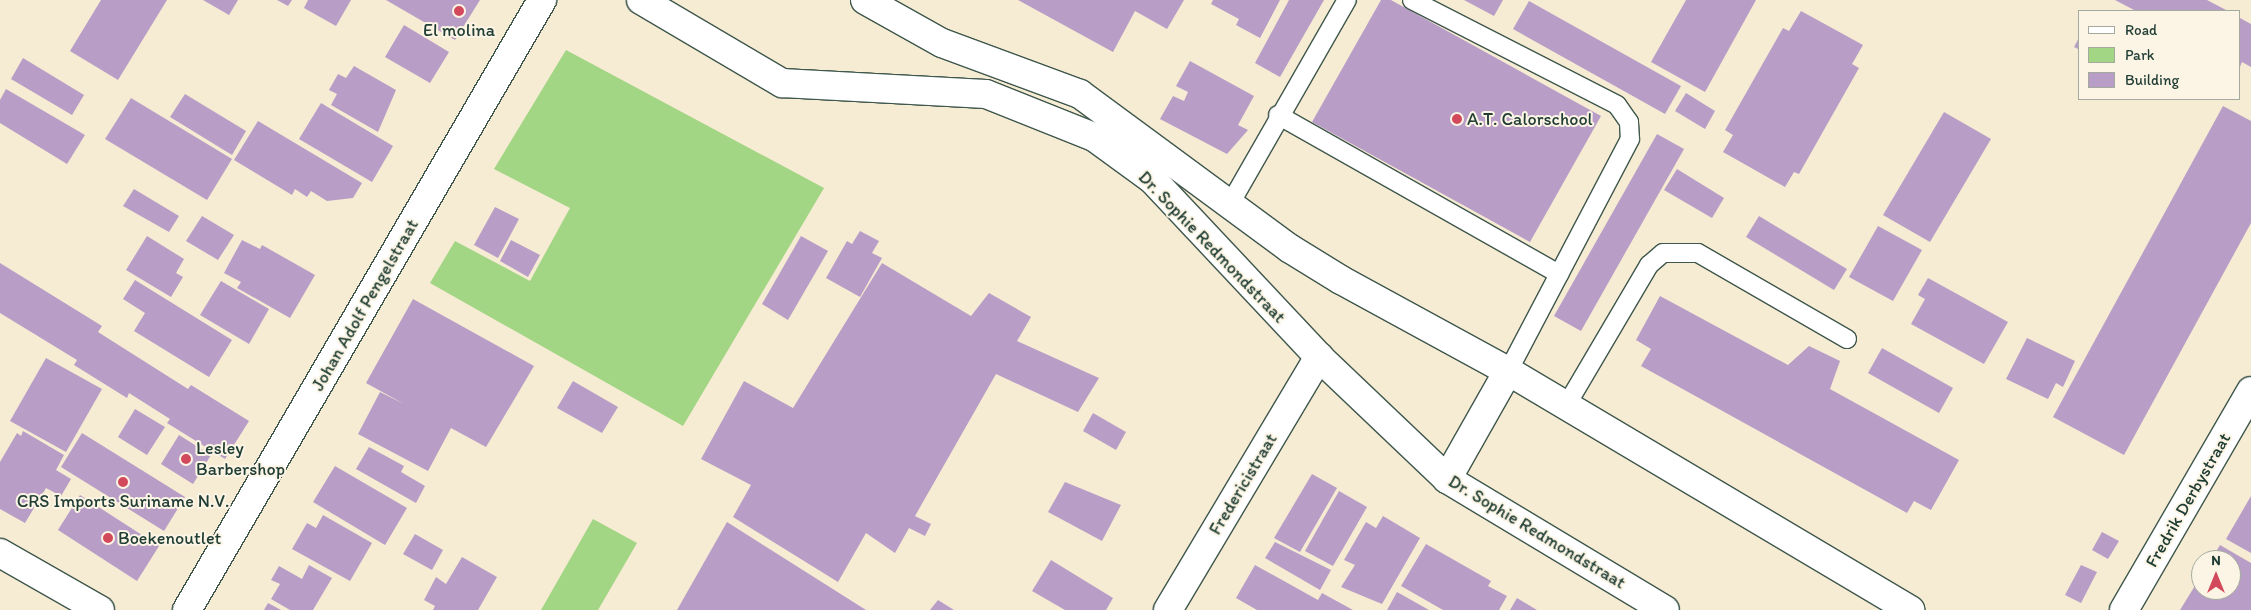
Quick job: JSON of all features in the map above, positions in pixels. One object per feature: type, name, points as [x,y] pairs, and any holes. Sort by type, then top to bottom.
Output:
[{"type":"street","name":"Johan Adolf Pengelstraat","points":[[187,610],[542,0]]},
{"type":"street","name":"Dr. Sophie Redmondstraat","points":[[642,0],[782,83],[986,94],[1094,137],[1152,180],[1318,358],[1447,479],[1665,610]]},
{"type":"street","name":"Dr. Sophie Redmondstraat","points":[[865,0],[942,43],[1080,94],[1230,204],[1341,280],[1508,371],[1910,610]]},
{"type":"street","points":[[1201,232],[1230,204]]},
{"type":"street","name":"Fredericistraat","points":[[1168,610],[1318,358]]},
{"type":"street","points":[[1447,479],[1508,371]]},
{"type":"street","name":"Fredrik Derbystraat","points":[[2124,610],[2251,390]]},
{"type":"street","points":[[0,553],[100,610]]},
{"type":"lane","points":[[1230,204],[1278,115],[1346,0]]},
{"type":"lane","points":[[1412,0],[1616,105],[1629,122],[1630,139],[1508,371]]},
{"type":"lane","points":[[1278,115],[1559,274]]},
{"type":"lane","points":[[1566,406],[1649,265],[1663,253],[1698,253],[1847,339]]},
{"type":"green space","points":[[566,50],[824,188],[683,426],[430,283],[455,241],[530,281],[570,208],[494,169]]},
{"type":"green space","points":[[593,519],[637,543],[598,610],[541,610]]},
{"type":"building","points":[[101,0],[167,0],[118,80],[70,51]]},
{"type":"building","points":[[203,0],[238,0],[229,15]]},
{"type":"building","points":[[277,0],[292,0],[288,6]]},
{"type":"building","points":[[308,0],[351,0],[336,26],[304,8]]},
{"type":"building","points":[[386,0],[480,0],[455,40]]},
{"type":"building","points":[[1018,0],[1184,0],[1167,29],[1135,11],[1113,52]]},
{"type":"building","points":[[1213,0],[1280,0],[1260,38],[1236,25],[1239,19],[1211,4]]},
{"type":"building","points":[[1289,0],[1324,0],[1280,77],[1255,63]]},
{"type":"building","name":"A.T. Calorschool","points":[[1381,0],[1391,0],[1601,116],[1530,242],[1312,122]]},
{"type":"building","points":[[1464,0],[1503,0],[1494,16]]},
{"type":"building","points":[[1686,0],[1756,0],[1705,92],[1651,62]]},
{"type":"building","points":[[2115,0],[2207,0],[2226,10],[2134,10]]},
{"type":"building","points":[[1529,1],[1681,86],[1665,114],[1513,29]]},
{"type":"building","points":[[1801,11],[1863,45],[1852,64],[1859,68],[1799,174],[1794,172],[1785,187],[1723,152],[1733,135],[1725,130],[1783,28],[1789,31]]},
{"type":"building","points":[[2241,19],[2251,24],[2251,67],[2242,62],[2241,64]]},
{"type":"building","points":[[404,25],[449,52],[430,83],[385,57]]},
{"type":"building","points":[[2078,40],[2078,49],[2074,47]]},
{"type":"building","points":[[23,58],[84,95],[72,115],[11,79]]},
{"type":"building","points":[[1190,61],[1254,96],[1238,125],[1248,130],[1227,154],[1160,119],[1173,96],[1184,101],[1188,92],[1176,86]]},
{"type":"building","points":[[354,66],[396,90],[378,132],[331,105],[337,94],[329,90],[338,74],[346,78]]},
{"type":"building","points":[[6,89],[85,135],[67,164],[0,123],[0,100]]},
{"type":"building","points":[[1686,93],[1715,111],[1705,129],[1675,111]]},
{"type":"building","points":[[185,94],[246,131],[232,155],[170,117]]},
{"type":"building","points":[[131,98],[232,159],[207,200],[105,139]]},
{"type":"building","points":[[321,103],[393,146],[372,182],[299,139]]},
{"type":"building","points":[[2223,106],[2251,121],[2251,223],[2124,455],[2053,417]]},
{"type":"building","points":[[1944,112],[1991,139],[1930,242],[1883,215]]},
{"type":"building","points":[[258,121],[362,183],[353,198],[327,201],[311,191],[307,197],[295,189],[292,195],[234,160]]},
{"type":"building","points":[[1657,134],[1684,149],[1581,331],[1554,316]]},
{"type":"building","points":[[1677,169],[1724,198],[1712,218],[1664,190]]},
{"type":"building","points":[[134,189],[179,216],[169,232],[123,206]]},
{"type":"building","points":[[495,207],[519,219],[498,258],[474,245]]},
{"type":"building","points":[[202,216],[234,235],[218,260],[186,241]]},
{"type":"building","points":[[1759,216],[1847,269],[1834,290],[1746,237]]},
{"type":"building","points":[[1878,226],[1922,250],[1893,301],[1849,277]]},
{"type":"building","points":[[860,231],[879,241],[872,253],[882,258],[860,297],[826,278],[847,241],[852,244]]},
{"type":"building","points":[[147,236],[184,259],[176,273],[183,277],[171,297],[126,270]]},
{"type":"building","points":[[801,236],[828,251],[788,320],[762,304]]},
{"type":"building","points":[[242,240],[260,249],[262,245],[315,275],[290,318],[237,288],[241,282],[224,273]]},
{"type":"building","points":[[511,240],[540,255],[528,277],[500,261]]},
{"type":"building","points":[[0,263],[102,326],[98,332],[188,389],[191,385],[249,421],[225,459],[167,423],[170,419],[129,393],[127,398],[74,365],[77,360],[0,313]]},
{"type":"building","points":[[882,263],[971,316],[989,293],[1031,317],[1017,341],[1099,378],[1078,412],[996,374],[915,516],[931,524],[925,536],[909,528],[895,553],[866,533],[838,582],[733,517],[751,485],[701,459],[744,381],[793,408]]},
{"type":"building","points":[[1928,278],[2008,322],[1984,364],[1911,324],[1925,299],[1918,295]]},
{"type":"building","points":[[135,280],[232,340],[209,377],[134,331],[145,313],[123,299]]},
{"type":"building","points":[[221,281],[269,309],[249,344],[200,315]]},
{"type":"building","points":[[1660,296],[1788,365],[1809,346],[1840,361],[1830,389],[1959,460],[1931,510],[1914,501],[1907,513],[1641,366],[1651,349],[1636,340]]},
{"type":"building","points":[[413,299],[534,366],[486,447],[451,428],[428,471],[358,434],[380,392],[404,404],[366,383]]},
{"type":"building","points":[[2027,338],[2075,361],[2063,387],[2056,383],[2048,399],[2006,379]]},
{"type":"building","points":[[1882,348],[1953,388],[1939,413],[1868,373]]},
{"type":"building","points":[[46,358],[102,389],[66,452],[10,421]]},
{"type":"building","points":[[573,381],[618,407],[602,433],[557,408]]},
{"type":"building","points":[[135,409],[165,427],[147,455],[118,437]]},
{"type":"building","points":[[1093,413],[1126,432],[1116,450],[1083,431]]},
{"type":"building","points":[[23,431],[64,455],[56,470],[71,479],[61,496],[46,488],[25,523],[0,509],[0,462],[17,433],[21,436]]},
{"type":"building","name":"CRS Imports Suriname N.V.","points":[[82,433],[185,497],[164,531],[61,467]]},
{"type":"building","name":"Lesley Barbershop","points":[[179,435],[211,455],[193,484],[161,464]]},
{"type":"building","points":[[369,447],[404,466],[401,472],[425,486],[416,503],[356,469]]},
{"type":"building","points":[[335,466],[407,508],[385,545],[313,502]]},
{"type":"building","points":[[1312,474],[1337,488],[1300,552],[1274,538]]},
{"type":"building","points":[[1065,482],[1121,505],[1102,541],[1048,512]]},
{"type":"building","points":[[1339,491],[1367,507],[1333,566],[1305,551]]},
{"type":"building","name":"Boekenoutlet","points":[[80,495],[159,546],[137,581],[58,530]]},
{"type":"building","points":[[2251,496],[2251,553],[2226,539]]},
{"type":"building","points":[[323,515],[372,543],[350,581],[292,549],[307,523],[316,528]]},
{"type":"building","points":[[1383,516],[1420,538],[1382,604],[1341,587],[1355,565],[1344,560],[1366,522],[1376,528]]},
{"type":"building","points":[[727,522],[866,610],[677,610]]},
{"type":"building","points":[[2102,532],[2119,541],[2108,559],[2092,550]]},
{"type":"building","points":[[415,534],[443,550],[432,570],[403,554]]},
{"type":"building","points":[[1275,542],[1331,570],[1320,590],[1265,558]]},
{"type":"building","points":[[1426,544],[1491,581],[1488,586],[1507,596],[1499,610],[1443,610],[1401,586]]},
{"type":"building","points":[[2220,545],[2229,550],[2217,550]]},
{"type":"building","points":[[462,557],[497,577],[478,610],[433,610],[435,606],[424,600],[436,577],[446,584]]},
{"type":"building","points":[[2241,557],[2251,563],[2251,610],[2180,610],[2191,592],[2191,600],[2241,600]]},
{"type":"building","points":[[1051,560],[1113,598],[1106,610],[1065,610],[1032,591]]},
{"type":"building","points":[[309,565],[332,578],[313,610],[290,610],[271,599],[280,584],[271,580],[279,566],[302,579]]},
{"type":"building","points":[[1255,565],[1318,600],[1322,593],[1353,610],[1257,610],[1236,598]]},
{"type":"building","points":[[2081,565],[2097,572],[2081,603],[2065,595]]},
{"type":"building","points":[[1397,592],[1429,610],[1387,610]]},
{"type":"building","points":[[1517,598],[1537,610],[1510,610]]},
{"type":"building","points":[[938,600],[954,610],[930,610]]},
{"type":"building","points":[[268,603],[281,610],[264,610]]},
{"type":"place","name":"El molina","points":[[459,11]]},
{"type":"place","name":"A.T. Calorschool","points":[[1457,119]]},
{"type":"place","name":"Lesley Barbershop","points":[[186,459]]},
{"type":"place","name":"CRS Imports Suriname N.V.","points":[[123,482]]},
{"type":"place","name":"Boekenoutlet","points":[[108,538]]}]
